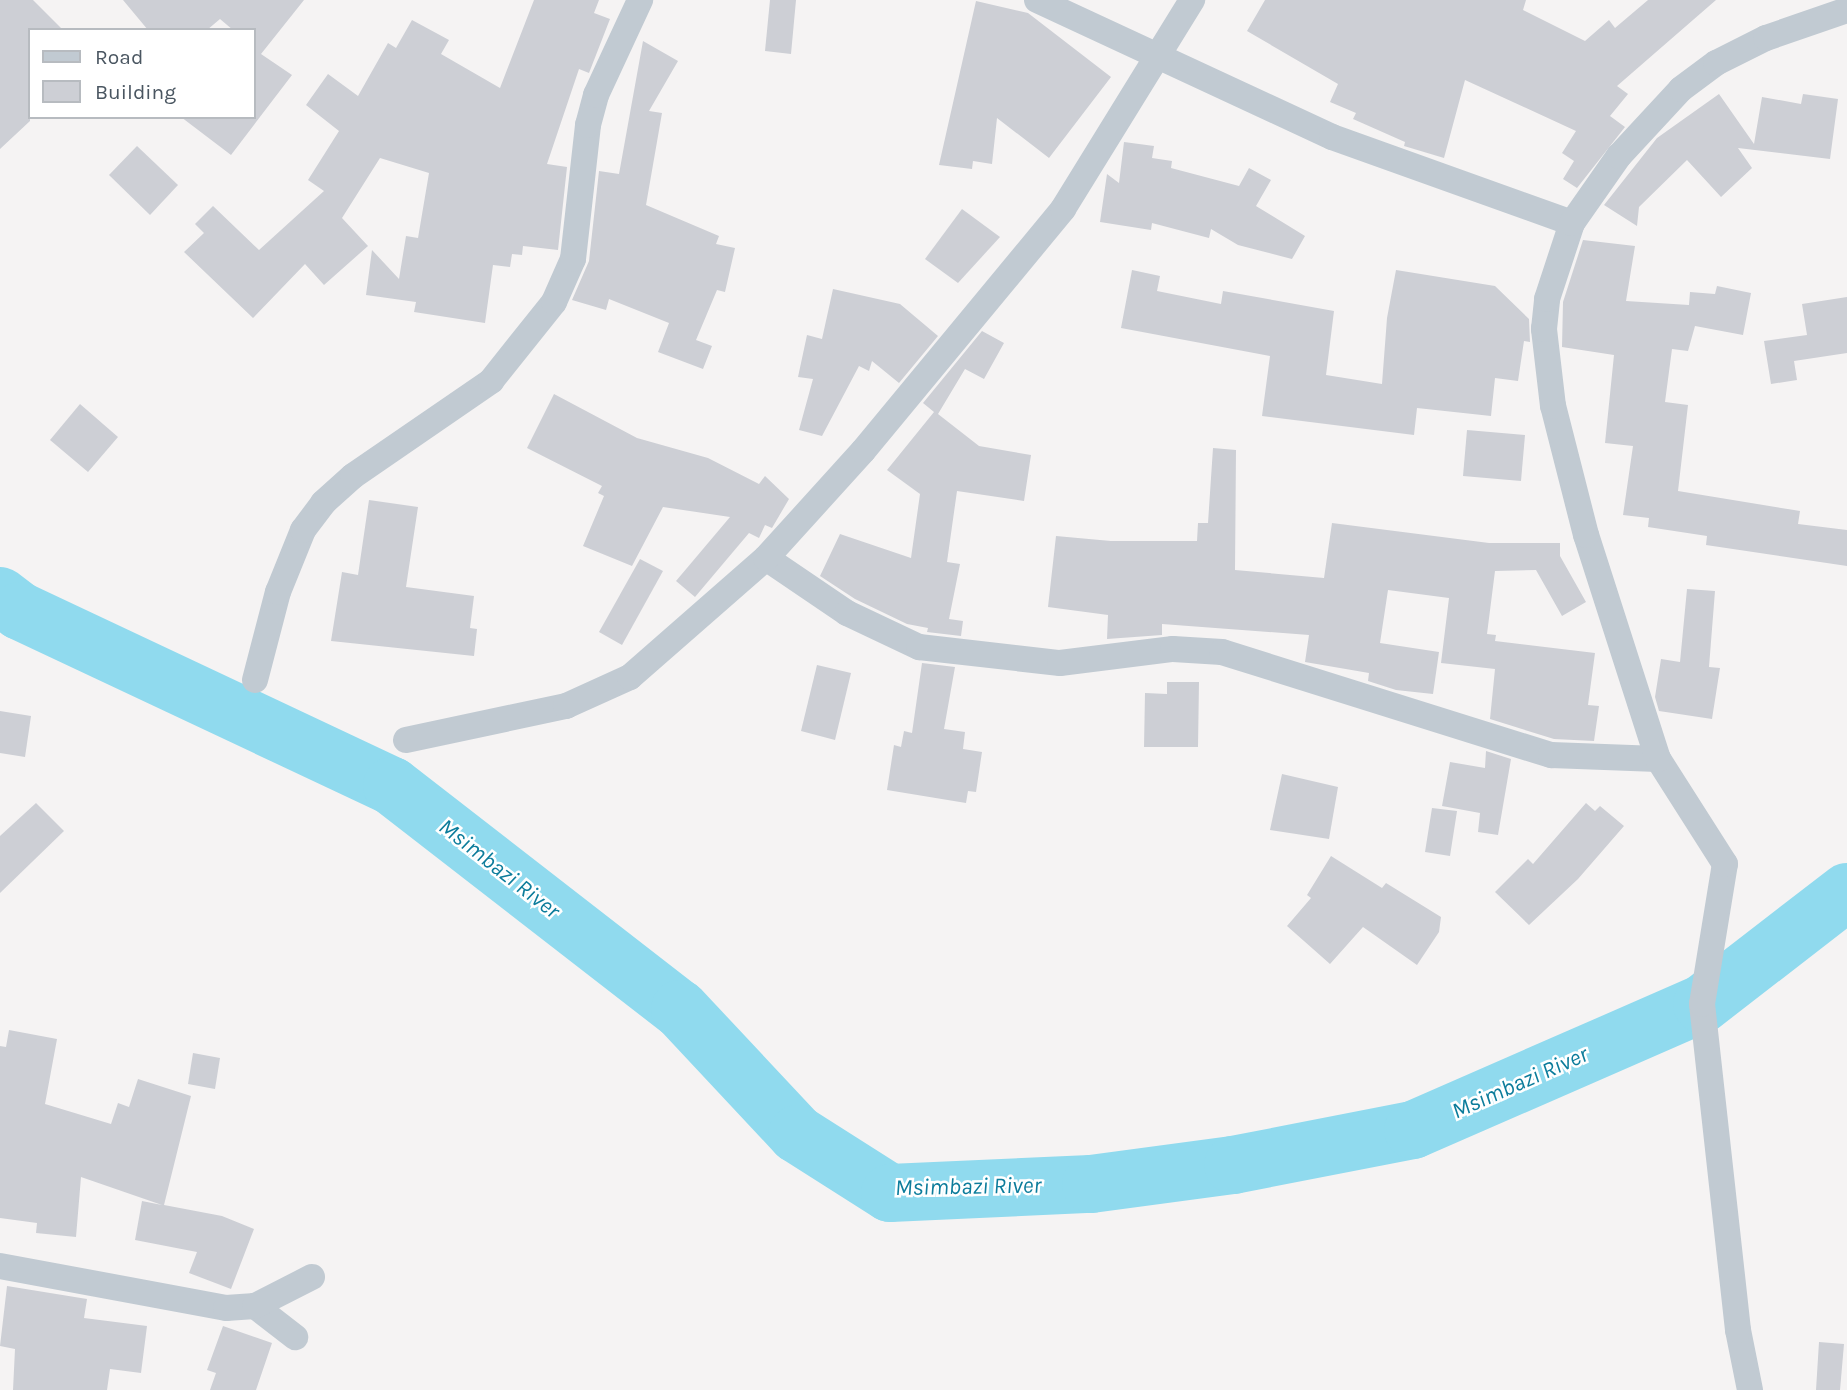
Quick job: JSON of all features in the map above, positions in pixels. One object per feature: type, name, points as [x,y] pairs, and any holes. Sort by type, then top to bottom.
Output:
[{"type":"street","points":[[255,680],[278,592],[303,530],[323,503],[353,476],[491,381],[554,302],[573,259],[588,125],[596,96],[640,0]]},
{"type":"street","points":[[1037,0],[1161,54],[1332,137],[1572,223]]},
{"type":"street","points":[[406,740],[566,706],[630,677],[766,558],[1027,257],[1063,209],[1136,86],[1161,54],[1192,0]]},
{"type":"street","points":[[1750,1390],[1735,1306],[1702,1004],[1725,864],[1658,759],[1586,535],[1553,406],[1544,329],[1548,299],[1572,223],[1619,156],[1681,89],[1716,64],[1766,38],[1847,10]]},
{"type":"street","points":[[766,558],[847,613],[898,641],[919,647],[1060,663],[1173,649],[1222,652],[1551,755],[1658,759]]},
{"type":"street","points":[[0,1266],[226,1308],[255,1307],[312,1276]]},
{"type":"street","points":[[255,1307],[295,1338]]},
{"type":"building","points":[[0,0],[33,0],[61,28],[28,28],[30,121],[0,149]]},
{"type":"building","points":[[123,0],[304,0],[261,54],[292,75],[231,155],[184,119],[256,119],[256,28],[231,28],[220,19],[209,28],[146,28]]},
{"type":"building","points":[[534,0],[599,0],[594,13],[610,19],[589,73],[579,69],[547,164],[567,167],[558,250],[523,246],[522,255],[512,254],[510,267],[493,265],[485,323],[414,312],[416,302],[366,295],[372,250],[399,279],[406,236],[418,238],[429,173],[380,158],[342,218],[368,246],[324,285],[305,264],[253,318],[184,252],[204,233],[195,224],[213,206],[259,250],[324,191],[308,180],[339,131],[306,105],[328,74],[358,96],[388,43],[396,48],[412,20],[449,40],[441,54],[500,88]]},
{"type":"building","points":[[770,0],[796,0],[791,54],[765,51]]},
{"type":"building","points":[[1265,0],[1526,0],[1523,10],[1585,41],[1609,20],[1615,28],[1648,0],[1716,0],[1617,86],[1628,94],[1610,116],[1625,127],[1577,188],[1563,179],[1574,161],[1562,153],[1576,131],[1465,80],[1444,158],[1404,146],[1405,142],[1353,119],[1356,113],[1330,102],[1338,84],[1247,31]]},
{"type":"building","points":[[976,1],[1028,13],[1111,77],[1049,158],[997,118],[992,164],[973,161],[972,169],[939,165]]},
{"type":"building","points":[[643,41],[678,61],[649,111],[662,113],[646,205],[719,236],[716,244],[735,248],[725,292],[717,290],[696,340],[712,346],[703,369],[658,352],[669,323],[609,299],[606,310],[572,300],[589,261],[599,171],[619,174]]},
{"type":"building","points":[[1719,94],[1754,144],[1762,97],[1801,104],[1803,94],[1838,99],[1830,159],[1738,148],[1752,168],[1721,197],[1687,160],[1639,207],[1637,226],[1604,205],[1657,138]]},
{"type":"building","points":[[1124,142],[1154,146],[1152,158],[1172,161],[1171,168],[1239,186],[1249,168],[1271,180],[1256,206],[1305,236],[1292,259],[1238,245],[1211,229],[1209,238],[1152,223],[1151,230],[1100,222],[1107,174],[1119,183]]},
{"type":"building","points":[[137,146],[178,185],[150,215],[109,175]]},
{"type":"building","points":[[962,209],[1000,237],[958,283],[925,259]]},
{"type":"building","points":[[1583,240],[1635,246],[1626,301],[1689,305],[1690,292],[1715,294],[1717,286],[1751,293],[1743,335],[1695,326],[1688,351],[1672,349],[1665,402],[1688,405],[1678,491],[1800,511],[1798,524],[1847,530],[1847,566],[1706,545],[1707,536],[1648,527],[1649,518],[1623,515],[1633,446],[1605,443],[1614,355],[1562,347],[1563,302]]},
{"type":"building","points":[[1132,270],[1160,276],[1157,291],[1221,304],[1223,291],[1334,311],[1326,375],[1382,384],[1387,318],[1396,270],[1495,286],[1529,319],[1530,342],[1524,341],[1518,381],[1495,378],[1491,416],[1417,408],[1414,435],[1262,416],[1270,356],[1121,328]]},
{"type":"building","points":[[833,289],[900,304],[938,336],[899,383],[872,361],[869,371],[859,366],[822,436],[799,430],[813,379],[798,377],[807,335],[822,339]]},
{"type":"building","points":[[1847,297],[1847,353],[1794,361],[1797,380],[1771,384],[1764,341],[1807,335],[1802,304]]},
{"type":"building","points":[[982,331],[1004,343],[984,379],[965,369],[938,414],[979,446],[1031,455],[1024,501],[957,491],[947,562],[960,564],[949,619],[963,621],[961,636],[927,632],[928,628],[907,624],[855,599],[820,576],[840,534],[911,558],[920,494],[887,470],[934,412],[923,403]]},
{"type":"building","points":[[554,394],[637,438],[708,458],[759,484],[765,476],[789,499],[772,528],[765,525],[759,538],[749,533],[695,597],[676,581],[730,517],[663,507],[632,566],[583,546],[604,496],[598,493],[602,486],[527,448]]},
{"type":"building","points":[[80,404],[118,437],[88,472],[50,440]]},
{"type":"building","points":[[1467,430],[1525,435],[1521,481],[1463,476]]},
{"type":"building","points":[[1213,448],[1236,450],[1235,570],[1324,578],[1332,523],[1489,543],[1560,543],[1560,556],[1586,602],[1562,616],[1536,570],[1495,571],[1487,634],[1496,635],[1495,641],[1595,653],[1588,705],[1599,706],[1594,741],[1554,739],[1490,719],[1495,669],[1441,663],[1449,598],[1388,590],[1380,643],[1439,652],[1433,694],[1396,690],[1368,681],[1369,673],[1305,662],[1309,635],[1162,624],[1162,635],[1107,639],[1108,615],[1048,607],[1056,536],[1111,541],[1197,541],[1198,523],[1208,523]]},
{"type":"building","points":[[369,500],[418,507],[406,587],[474,596],[470,628],[477,629],[474,656],[331,641],[342,572],[358,575]]},
{"type":"building","points":[[640,559],[663,571],[622,645],[599,632]]},
{"type":"building","points":[[1687,589],[1715,591],[1709,667],[1720,668],[1712,719],[1659,711],[1655,697],[1661,659],[1680,662]]},
{"type":"building","points":[[922,663],[955,667],[944,729],[965,732],[963,749],[982,752],[976,792],[968,791],[966,803],[887,790],[894,745],[901,747],[904,731],[912,733]]},
{"type":"building","points":[[817,665],[851,673],[835,740],[801,731]]},
{"type":"building","points":[[1167,682],[1199,682],[1198,747],[1144,747],[1145,693],[1167,694]]},
{"type":"building","points":[[0,711],[31,716],[25,757],[0,753]]},
{"type":"building","points":[[1486,751],[1511,759],[1498,835],[1478,832],[1480,813],[1442,806],[1450,762],[1485,768]]},
{"type":"building","points":[[1282,774],[1338,787],[1329,839],[1270,830]]},
{"type":"building","points":[[36,803],[64,831],[0,893],[0,836]]},
{"type":"building","points":[[1586,803],[1595,811],[1600,806],[1624,826],[1578,879],[1529,925],[1495,892],[1528,859],[1533,864]]},
{"type":"building","points":[[1432,808],[1457,811],[1450,856],[1425,852]]},
{"type":"building","points":[[1331,856],[1382,888],[1386,883],[1441,917],[1439,932],[1417,965],[1363,927],[1330,964],[1287,926],[1311,898],[1307,895]]},
{"type":"building","points":[[9,1030],[57,1039],[45,1104],[111,1124],[118,1103],[129,1107],[138,1079],[191,1096],[164,1205],[222,1216],[254,1229],[231,1289],[189,1273],[197,1252],[135,1240],[142,1201],[162,1205],[81,1177],[76,1237],[36,1233],[37,1223],[0,1218],[0,1046],[6,1047]]},
{"type":"building","points":[[193,1053],[220,1058],[215,1089],[188,1084]]},
{"type":"building","points":[[7,1286],[87,1299],[84,1318],[147,1326],[141,1373],[110,1369],[107,1390],[13,1390],[15,1349],[0,1346]]},
{"type":"building","points":[[223,1326],[272,1343],[256,1390],[210,1390],[216,1373],[207,1370]]},
{"type":"building","points":[[1819,1342],[1844,1344],[1840,1390],[1816,1390]]},
{"type":"waterway","name":"Msimbazi River","points":[[0,596],[20,611],[392,786],[680,1009],[797,1134],[890,1193],[1091,1184],[1233,1165],[1413,1130],[1702,1004],[1847,892]]}]
